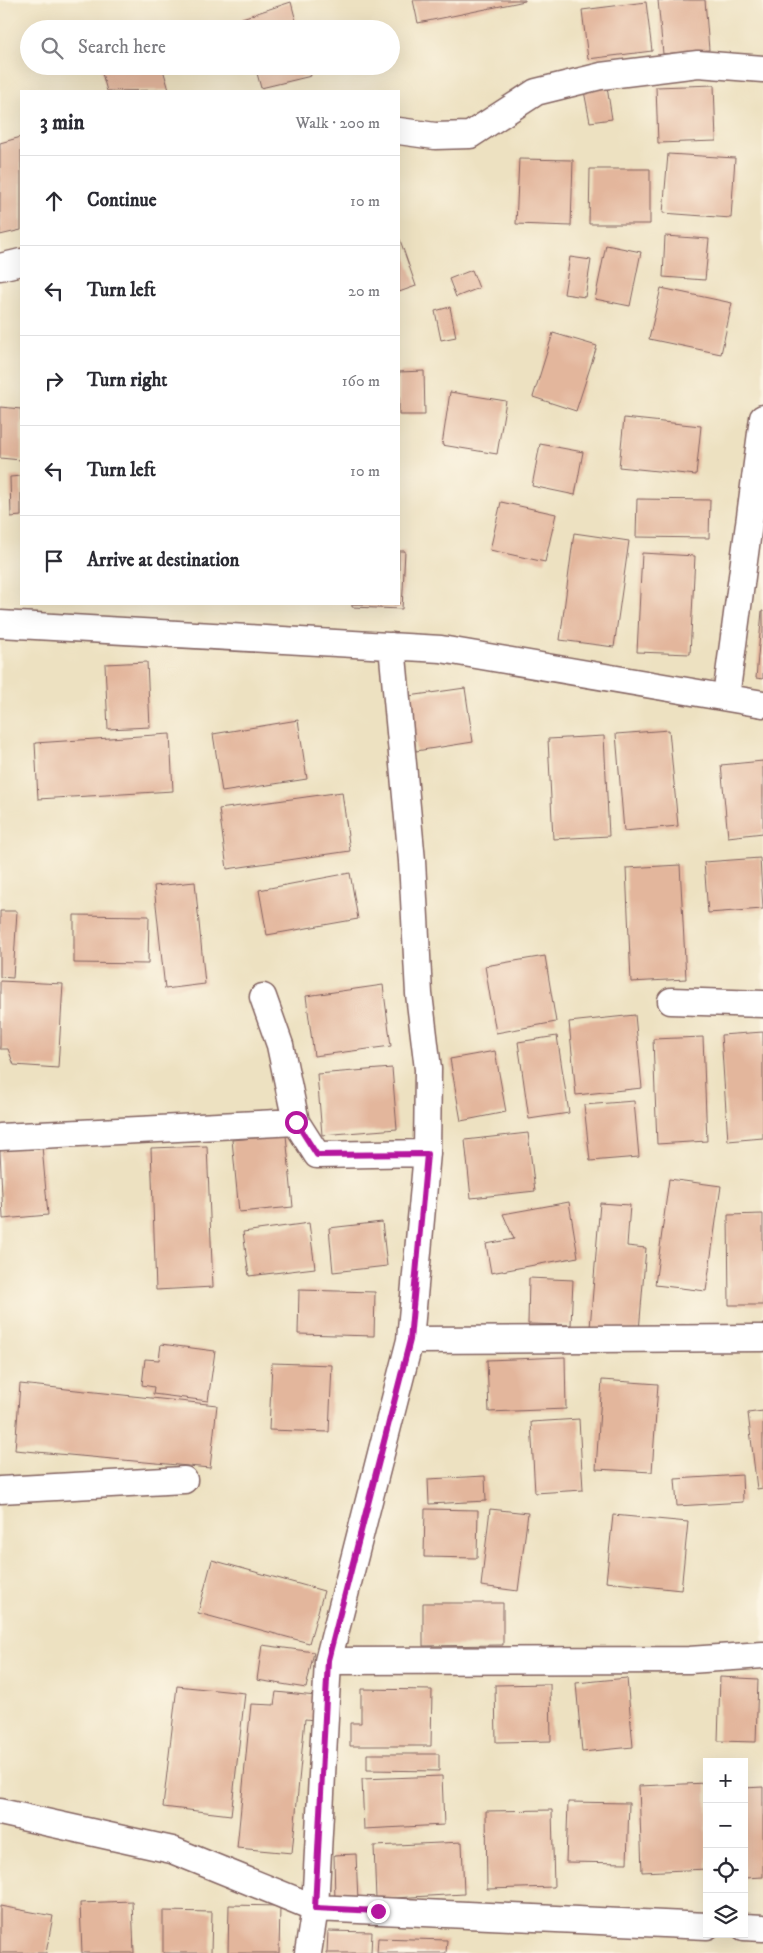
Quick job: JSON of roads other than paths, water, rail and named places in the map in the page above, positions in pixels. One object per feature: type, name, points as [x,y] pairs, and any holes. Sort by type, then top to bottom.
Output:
[{"type":"street","points":[[400,131],[435,136],[470,135],[536,92],[601,76],[698,64],[763,69]]},
{"type":"street","points":[[0,266],[20,262]]},
{"type":"street","points":[[726,697],[763,418]]},
{"type":"street","points":[[0,624],[441,649],[763,704]]},
{"type":"street","points":[[308,1953],[315,1908],[328,1660],[410,1340],[427,1154],[428,1069],[419,994],[412,861],[392,646]]},
{"type":"street","points":[[263,997],[280,1045],[296,1122],[317,1155],[427,1154]]},
{"type":"street","points":[[671,1001],[763,1004]]},
{"type":"street","points":[[0,1137],[296,1122]]},
{"type":"street","points":[[410,1340],[763,1338]]},
{"type":"street","points":[[0,1490],[184,1480]]},
{"type":"street","points":[[328,1660],[689,1660],[763,1655]]},
{"type":"street","points":[[0,1812],[172,1850],[315,1908],[703,1926]]},
{"type":"street","points":[[748,1927],[763,1928]]}]
